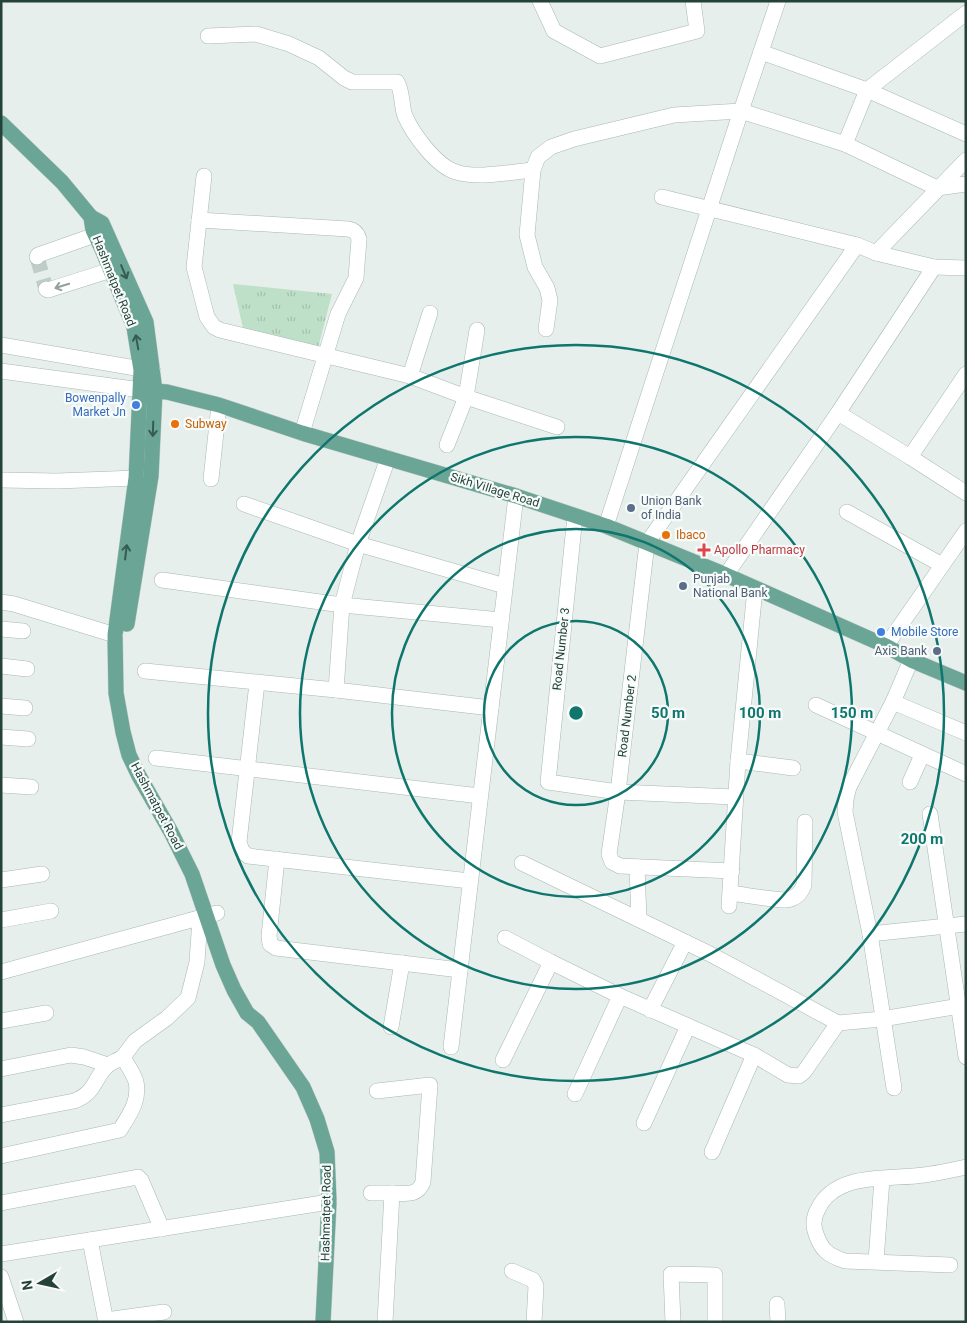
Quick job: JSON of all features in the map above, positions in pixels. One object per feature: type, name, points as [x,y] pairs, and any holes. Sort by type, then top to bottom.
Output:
[{"type":"main road","name":"Hashmatpet Road","points":[[1,123],[62,182],[91,216],[93,230],[134,327],[147,370]]},
{"type":"main road","points":[[91,216],[102,223],[146,322],[151,476],[125,638],[121,692]]},
{"type":"main road","points":[[121,692],[115,635],[148,390]]},
{"type":"main road","name":"Sikh Village Road","points":[[148,390],[187,396],[219,405],[302,433],[516,496],[606,526],[726,575],[886,646],[911,660],[965,682]]},
{"type":"main road","name":"Hashmatpet Road","points":[[121,692],[137,749],[201,869],[208,916],[256,1009],[258,1022],[303,1087],[317,1119],[327,1152],[329,1202],[323,1322]]},
{"type":"street","points":[[540,1],[554,31],[600,56],[697,31],[693,1]]},
{"type":"street","points":[[606,526],[778,1]]},
{"type":"street","points":[[844,144],[867,90],[966,13]]},
{"type":"street","points":[[208,36],[256,34],[289,44],[319,58],[352,82],[398,82],[404,114],[415,134],[432,155],[454,172],[468,175],[483,175],[533,170]]},
{"type":"street","points":[[761,52],[867,90],[966,134]]},
{"type":"street","points":[[546,329],[550,300],[547,288],[535,266],[527,235],[533,170],[538,157],[551,148],[574,139],[674,115],[741,110],[844,144],[937,188],[966,184]]},
{"type":"street","points":[[876,253],[966,160]]},
{"type":"street","points":[[204,176],[194,267],[207,317],[214,327],[410,376],[557,427]]},
{"type":"street","points":[[662,197],[708,210],[857,245],[876,253],[934,267],[966,268]]},
{"type":"street","points":[[199,220],[348,228],[358,234],[356,278],[338,314],[302,433]]},
{"type":"street","points":[[37,257],[38,255],[95,235]]},
{"type":"street","points":[[647,544],[857,245]]},
{"type":"street","points":[[726,575],[838,413],[934,267]]},
{"type":"street","points":[[46,288],[48,290],[111,270]]},
{"type":"street","points":[[410,376],[430,313]]},
{"type":"street","points":[[447,444],[466,397],[477,330]]},
{"type":"street","points":[[1,346],[147,370]]},
{"type":"street","name":"Sikh Village Road","points":[[1,371],[148,390]]},
{"type":"street","points":[[910,457],[966,374]]},
{"type":"street","points":[[211,479],[219,405]]},
{"type":"street","points":[[838,413],[966,493]]},
{"type":"street","points":[[336,690],[342,605],[358,544],[388,458]]},
{"type":"street","points":[[1,480],[57,481],[136,478]]},
{"type":"street","points":[[451,1047],[516,496]]},
{"type":"street","points":[[244,504],[358,544],[505,586]]},
{"type":"street","points":[[847,512],[942,566]]},
{"type":"street","name":"Road Number 3","points":[[575,516],[548,782],[618,792]]},
{"type":"street","points":[[886,646],[966,531]]},
{"type":"street","name":"Road Number 2","points":[[637,867],[620,866],[612,862],[609,854],[647,544]]},
{"type":"street","points":[[162,580],[342,605],[501,620]]},
{"type":"street","points":[[755,589],[735,798],[730,900],[786,900],[796,896],[801,891],[804,885],[805,822]]},
{"type":"street","points":[[1,602],[14,604],[115,635]]},
{"type":"street","points":[[1,629],[24,631]]},
{"type":"street","points":[[894,1088],[870,934],[845,812],[849,788],[893,702],[911,660]]},
{"type":"street","points":[[1,666],[27,669]]},
{"type":"street","points":[[145,671],[491,708]]},
{"type":"street","points":[[257,683],[239,842],[242,851],[248,856],[470,881]]},
{"type":"street","points":[[893,702],[966,733]]},
{"type":"street","points":[[816,705],[966,774]]},
{"type":"street","points":[[1,706],[25,708]]},
{"type":"street","points":[[1,737],[28,739]]},
{"type":"street","points":[[910,782],[922,755]]},
{"type":"street","points":[[156,758],[480,796]]},
{"type":"street","points":[[738,761],[793,768]]},
{"type":"street","points":[[1,785],[31,787]]},
{"type":"street","points":[[618,792],[735,798]]},
{"type":"street","points":[[930,814],[946,926],[962,1006],[966,1057]]},
{"type":"street","points":[[277,859],[269,936],[270,944],[276,948],[460,970]]},
{"type":"street","points":[[522,863],[685,942],[841,1023],[882,1019],[962,1006]]},
{"type":"street","points":[[639,919],[637,867],[732,871]]},
{"type":"street","points":[[1,880],[42,874]]},
{"type":"street","points":[[1,920],[51,912]]},
{"type":"street","points":[[1,972],[208,916],[188,998],[167,1018],[135,1041],[123,1057],[108,1065],[83,1098],[1,1115]]},
{"type":"street","points":[[870,934],[966,924]]},
{"type":"street","points":[[505,938],[650,1010],[754,1054],[788,1075],[799,1076],[804,1072],[841,1023]]},
{"type":"street","points":[[650,1010],[685,942]]},
{"type":"street","points":[[503,1060],[551,962]]},
{"type":"street","points":[[391,1027],[402,963]]},
{"type":"street","points":[[575,1094],[620,996]]},
{"type":"street","points":[[1,1021],[46,1013]]},
{"type":"street","points":[[644,1123],[688,1026]]},
{"type":"street","points":[[712,1152],[754,1054]]},
{"type":"street","points":[[1,1069],[71,1056],[84,1057],[108,1065]]},
{"type":"street","points":[[1,1156],[120,1130],[135,1105],[137,1095],[136,1081],[123,1057]]},
{"type":"street","points":[[371,1193],[415,1193],[420,1190],[423,1182],[430,1085],[376,1091]]},
{"type":"street","points":[[950,1265],[845,1261],[829,1256],[818,1242],[814,1226],[816,1212],[822,1199],[834,1190],[859,1181],[924,1175],[966,1167]]},
{"type":"street","points":[[1,1203],[138,1178],[141,1180],[162,1229]]},
{"type":"street","points":[[876,1262],[882,1178]]},
{"type":"street","points":[[385,1322],[392,1193]]},
{"type":"street","points":[[1,1254],[329,1202]]},
{"type":"street","points":[[90,1240],[106,1321],[164,1312]]},
{"type":"street","points":[[512,1271],[533,1280],[536,1286],[534,1322]]},
{"type":"street","points":[[673,1322],[671,1274],[715,1275],[715,1322]]},
{"type":"street","points":[[1,1277],[16,1322]]},
{"type":"street","points":[[777,1304],[778,1322]]},
{"type":"green space","points":[[233,284],[332,294],[318,348],[243,328]]},
{"type":"tunnel","points":[[37,257],[46,289]]},
{"type":"place","name":"Bowenpally Market Jn","points":[[136,405]]},
{"type":"place","name":"Subway","points":[[175,424]]},
{"type":"place","name":"Union Bank of India","points":[[631,508]]},
{"type":"place","name":"Ibaco","points":[[666,535]]},
{"type":"place","name":"Apollo Pharmacy","points":[[704,550]]},
{"type":"place","name":"Punjab National Bank","points":[[683,586]]},
{"type":"place","name":"Mobile Store","points":[[881,632]]},
{"type":"place","name":"Axis Bank","points":[[937,651]]}]
